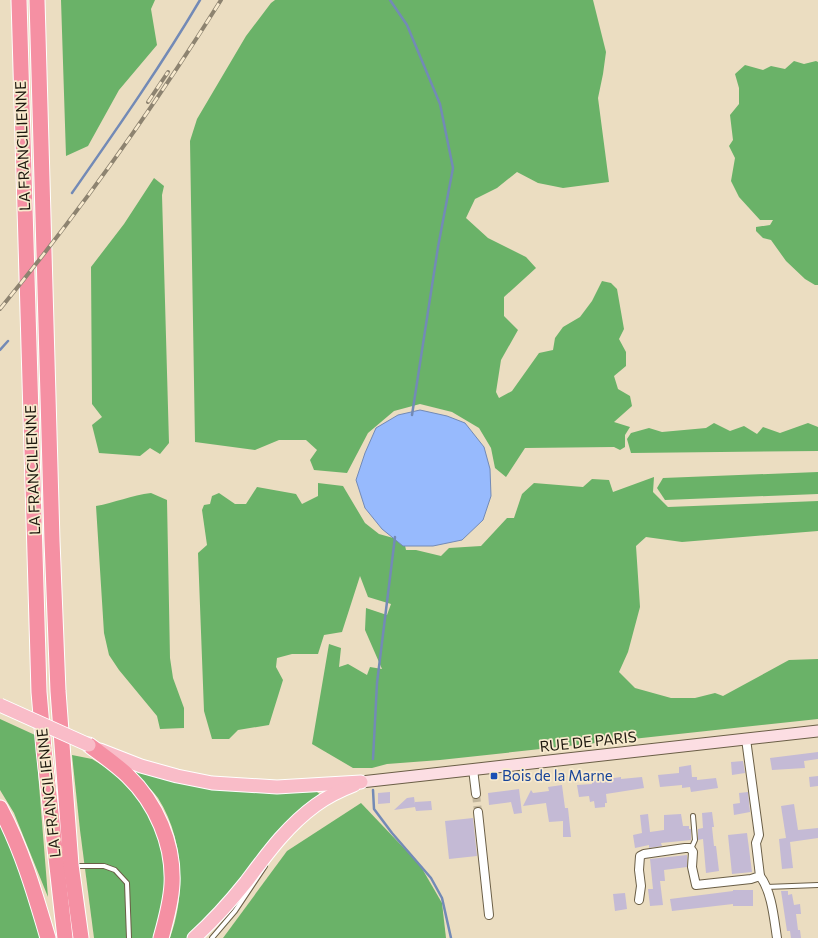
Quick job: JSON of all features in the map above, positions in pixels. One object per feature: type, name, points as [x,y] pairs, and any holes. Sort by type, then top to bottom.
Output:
[{"type":"highway","name":"LA FRANCILIENNE","points":[[19,0],[39,692],[44,758],[65,938]]},
{"type":"highway","name":"LA FRANCILIENNE","points":[[37,0],[58,691],[71,865],[81,938]]},
{"type":"highway","points":[[90,746],[128,776],[147,799],[157,814],[167,841],[172,876],[170,904],[161,938]]},
{"type":"highway","points":[[0,808],[23,860],[48,938]]},
{"type":"main road","points":[[0,705],[90,746],[141,766],[177,776],[212,783],[277,787],[361,782]]},
{"type":"main road","name":"RUE DE PARIS","points":[[361,782],[818,731]]},
{"type":"main road","points":[[194,938],[212,922],[245,883],[278,840],[294,824],[316,805],[342,790],[361,782]]},
{"type":"street","points":[[746,739],[759,835],[756,843],[760,876],[765,883],[773,909],[777,938]]},
{"type":"street","points":[[473,769],[476,794]]},
{"type":"street","points":[[478,812],[488,914]]},
{"type":"street","points":[[639,900],[641,886],[639,870],[640,856],[644,854],[685,848],[691,850],[693,852],[692,867],[696,885],[751,879],[760,876]]},
{"type":"lane","points":[[691,850],[694,840],[693,816]]},
{"type":"lane","points":[[212,938],[235,911],[256,881],[272,856],[278,840]]},
{"type":"lane","points":[[71,865],[104,866],[114,870],[127,883],[128,938]]},
{"type":"lane","points":[[766,887],[818,885]]},
{"type":"green space","points":[[61,0],[155,0],[151,9],[157,45],[119,90],[88,146],[66,156]]},
{"type":"green space","points":[[275,0],[593,0],[606,52],[598,98],[609,182],[563,188],[538,183],[517,172],[497,188],[475,199],[466,218],[488,238],[526,257],[536,268],[504,297],[504,316],[518,330],[501,360],[496,392],[499,398],[512,391],[539,353],[553,350],[555,338],[563,327],[580,317],[592,301],[602,281],[611,283],[617,289],[624,329],[619,339],[626,352],[626,366],[614,376],[618,389],[630,396],[632,406],[614,422],[630,427],[625,435],[625,447],[620,450],[614,447],[525,448],[506,477],[495,468],[491,448],[479,428],[452,412],[420,404],[394,411],[368,433],[347,473],[314,470],[310,460],[317,450],[306,440],[279,440],[255,450],[195,442],[190,141],[197,119],[246,36],[271,3]]},
{"type":"green space","points":[[794,61],[804,64],[816,61],[818,62],[818,285],[815,285],[805,279],[786,261],[771,240],[763,238],[756,231],[756,227],[770,225],[773,220],[760,220],[739,197],[731,181],[735,158],[729,146],[733,140],[730,115],[739,104],[739,88],[735,74],[745,65],[763,70],[771,66],[785,69]]},
{"type":"green space","points":[[154,178],[164,186],[162,195],[169,443],[160,454],[150,448],[140,456],[99,453],[92,425],[102,417],[92,404],[91,267],[124,224]]},
{"type":"green space","points":[[714,423],[730,431],[744,426],[757,434],[763,427],[780,433],[808,423],[818,427],[818,451],[631,453],[627,439],[631,433],[649,428],[662,432],[706,428]]},
{"type":"green space","points":[[818,472],[818,494],[665,500],[657,488],[663,478]]},
{"type":"green space","points":[[654,477],[653,492],[668,507],[818,501],[818,531],[682,542],[646,537],[636,546],[640,607],[628,652],[619,672],[635,688],[671,698],[695,698],[715,693],[723,696],[789,660],[818,659],[818,719],[440,760],[387,764],[372,768],[353,768],[312,744],[329,644],[341,648],[339,667],[348,664],[367,675],[370,667],[382,669],[365,630],[366,608],[387,615],[391,604],[368,597],[360,576],[342,632],[324,635],[318,654],[292,654],[277,658],[276,667],[283,680],[269,725],[238,730],[229,739],[212,739],[204,711],[198,553],[207,545],[202,510],[204,505],[210,504],[212,496],[219,493],[235,504],[246,504],[257,487],[296,494],[302,504],[318,496],[318,483],[343,486],[365,523],[379,534],[404,541],[406,550],[416,550],[441,556],[449,548],[481,546],[507,518],[514,518],[522,494],[534,483],[583,487],[592,479],[609,480],[613,492]]},
{"type":"green space","points":[[151,493],[167,500],[170,658],[173,678],[184,708],[184,728],[160,729],[157,716],[119,670],[109,655],[104,633],[96,506],[137,495]]},
{"type":"green space","points":[[0,719],[35,735],[48,897],[14,813],[0,790]]},
{"type":"green space","points":[[72,755],[92,759],[115,773],[139,799],[160,831],[166,877],[162,909],[153,938],[94,938]]},
{"type":"green space","points":[[124,762],[159,775],[209,788],[255,792],[317,792],[321,795],[188,938],[170,938],[179,903],[180,885],[180,866],[173,831],[167,814],[158,798]]},
{"type":"green space","points":[[361,803],[420,865],[442,903],[446,938],[223,938],[287,851]]},
{"type":"green space","points":[[0,819],[44,938],[0,938]]},
{"type":"water","points":[[420,410],[447,416],[465,423],[484,447],[490,469],[491,496],[483,520],[462,540],[433,546],[403,546],[382,529],[365,508],[356,480],[365,453],[376,428],[398,415]]},
{"type":"building","points":[[818,752],[818,759],[804,761],[805,768],[772,770],[770,758]]},
{"type":"building","points":[[743,761],[745,773],[732,775],[731,762]]},
{"type":"building","points":[[691,765],[692,777],[697,777],[697,780],[716,778],[718,788],[691,792],[690,787],[682,788],[682,785],[660,787],[658,775],[679,773],[679,767]]},
{"type":"building","points":[[818,776],[818,786],[810,787],[809,777]]},
{"type":"building","points":[[621,777],[621,779],[642,777],[644,788],[606,794],[607,803],[605,803],[605,807],[595,808],[594,801],[590,802],[589,796],[579,797],[577,785],[592,784],[592,781]]},
{"type":"building","points":[[562,785],[565,808],[568,808],[571,837],[563,837],[563,821],[549,822],[546,803],[523,806],[531,790],[533,793],[549,791],[548,787]]},
{"type":"building","points":[[519,789],[522,813],[514,814],[511,802],[489,805],[488,793]]},
{"type":"building","points":[[390,792],[390,803],[378,804],[378,793]]},
{"type":"building","points":[[748,792],[750,812],[734,815],[733,804],[740,803],[739,793]]},
{"type":"building","points":[[414,797],[415,804],[415,802],[431,801],[432,810],[416,811],[415,807],[394,810],[407,798]]},
{"type":"building","points":[[794,804],[798,830],[818,828],[818,838],[790,842],[793,868],[782,869],[779,839],[786,838],[781,806]]},
{"type":"building","points":[[712,812],[714,846],[716,846],[719,871],[706,873],[703,839],[698,840],[698,829],[703,828],[702,813]]},
{"type":"building","points":[[648,814],[650,832],[664,830],[664,815],[681,814],[683,826],[689,826],[689,829],[691,829],[691,840],[661,843],[662,846],[649,848],[649,845],[635,848],[633,835],[642,833],[640,815]]},
{"type":"building","points":[[473,818],[477,856],[449,859],[445,821]]},
{"type":"building","points":[[747,833],[752,872],[732,874],[728,835]]},
{"type":"building","points":[[687,855],[687,867],[664,870],[665,881],[660,881],[663,905],[650,906],[648,889],[653,889],[650,859]]},
{"type":"building","points":[[733,890],[753,890],[753,906],[733,906],[733,904],[672,911],[670,899]]},
{"type":"building","points":[[781,891],[788,891],[788,895],[792,894],[794,905],[800,904],[801,914],[796,914],[798,930],[800,930],[801,938],[791,938],[790,931],[787,931]]},
{"type":"building","points":[[625,893],[627,909],[615,911],[613,894]]},
{"type":"waterway","points":[[72,193],[122,122],[200,0]]},
{"type":"waterway","points":[[390,0],[407,25],[440,104],[453,168],[438,247],[412,415]]},
{"type":"waterway","points":[[0,350],[8,341]]},
{"type":"waterway","points":[[373,759],[377,683],[395,537]]},
{"type":"waterway","points":[[373,790],[374,809],[392,833],[431,878],[442,898],[451,938]]},
{"type":"tunnel","points":[[476,794],[478,812]]},
{"type":"railway","points":[[0,309],[59,234],[143,119],[221,0]]},
{"type":"railway","points":[[148,102],[168,72]]},
{"type":"place","name":"Bois de la Marne","points":[[494,776]]}]
